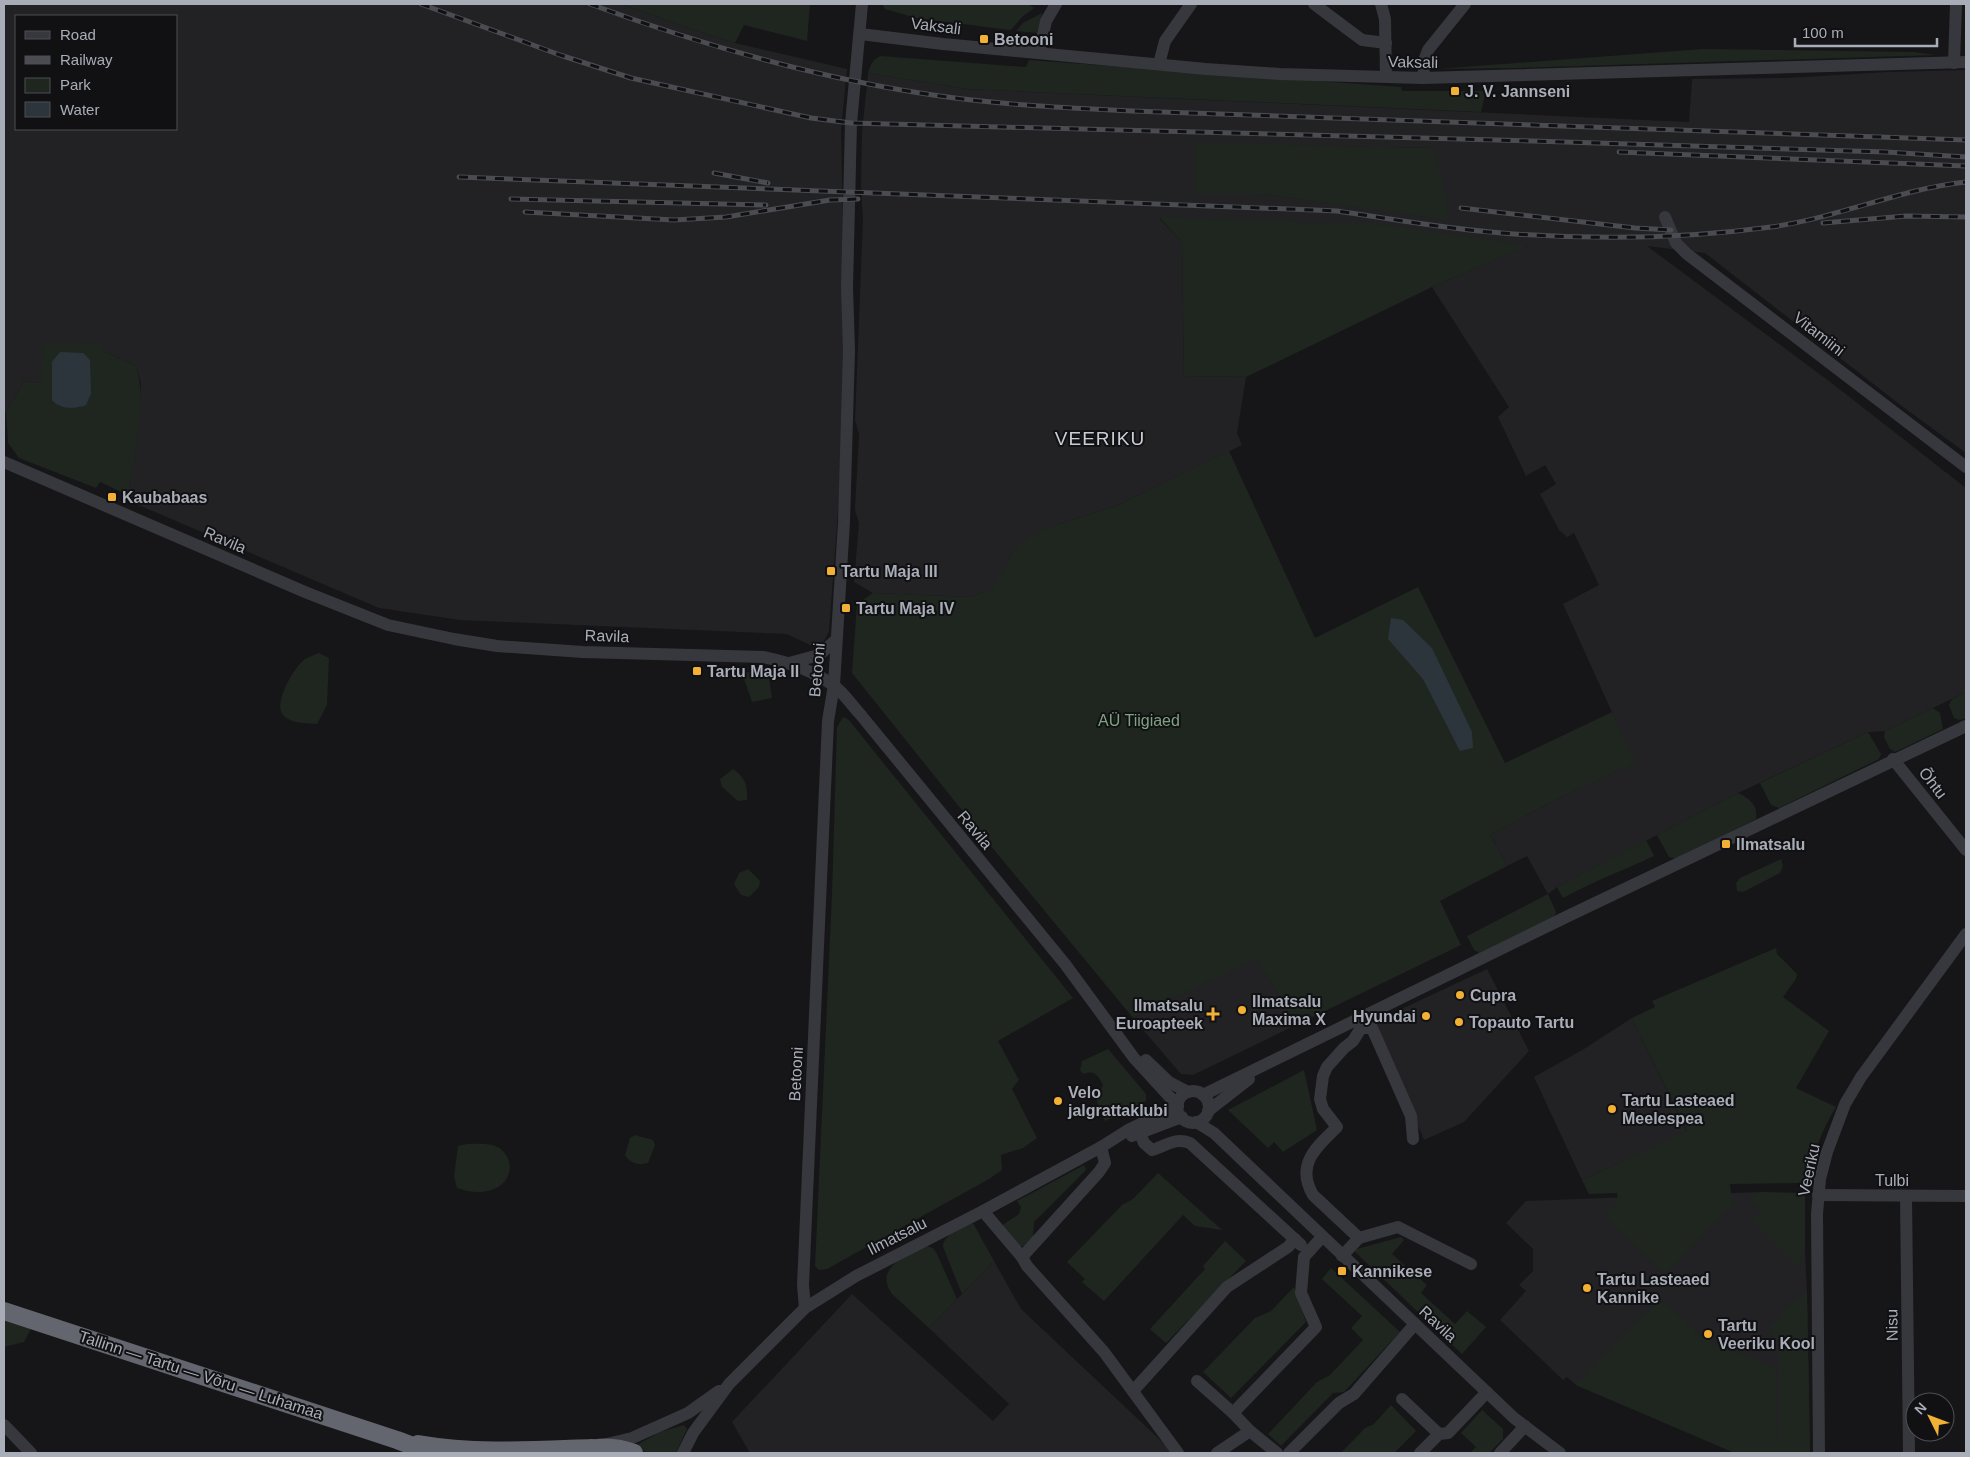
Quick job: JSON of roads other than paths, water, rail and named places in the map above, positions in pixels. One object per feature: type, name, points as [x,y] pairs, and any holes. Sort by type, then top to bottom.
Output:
[{"type":"highway","name":"Tallinn — Tartu — Võru — Luhamaa","points":[[4,1311],[397,1440],[431,1453]]},
{"type":"highway","name":"Tallinn — Tartu — Võru — Luhamaa","points":[[397,1440],[451,1450],[496,1452],[584,1450],[607,1446],[622,1448],[634,1453]]},
{"type":"street","name":"Betooni","points":[[805,1308],[803,1285],[828,721],[834,685],[843,541],[848,385],[850,123],[862,4]]},
{"type":"street","points":[[1039,53],[1046,21],[1056,4]]},
{"type":"street","points":[[1158,64],[1166,41],[1191,4]]},
{"type":"street","points":[[1314,4],[1362,40],[1386,43]]},
{"type":"street","points":[[1381,4],[1385,19],[1386,77]]},
{"type":"street","points":[[1424,78],[1425,58],[1428,50],[1465,4]]},
{"type":"street","points":[[1956,4],[1960,63]]},
{"type":"street","name":"Vaksali","points":[[860,34],[1039,53],[1280,74],[1386,77],[1424,78],[1960,63]]},
{"type":"street","name":"Vitamiini","points":[[1665,217],[1676,243],[1687,254],[1966,467]]},
{"type":"street","name":"Ravila","points":[[4,462],[305,592],[388,624],[454,639],[497,646],[583,652],[763,657],[789,663],[834,685],[860,714],[1092,998],[1161,1076],[1173,1085],[1188,1092]]},
{"type":"street","points":[[789,663],[819,654],[836,640]]},
{"type":"street","points":[[1203,1094],[1360,1023],[1893,760],[1966,726]]},
{"type":"street","name":"Õhtu","points":[[1893,760],[1966,850]]},
{"type":"street","name":"Veeriku","points":[[1819,1453],[1818,1195],[1827,1152],[1846,1104],[1861,1078],[1966,934]]},
{"type":"street","name":"Ravila","points":[[1092,998],[1134,1058],[1180,1112]]},
{"type":"street","points":[[1360,1023],[1372,1028],[1411,1116],[1413,1139]]},
{"type":"street","points":[[1359,1238],[1313,1195],[1307,1179],[1311,1154],[1337,1127],[1323,1109],[1320,1100],[1323,1076],[1327,1067],[1353,1041],[1360,1023]]},
{"type":"street","points":[[1203,1116],[1208,1102],[1203,1094],[1193,1091],[1181,1097],[1180,1112],[1190,1122],[1203,1116],[1225,1096],[1275,1060]]},
{"type":"street","name":"Ilmatsalu","points":[[1101,1147],[1140,1133],[1180,1112]]},
{"type":"street","name":"Ilmatsalu","points":[[683,1453],[693,1433],[729,1384],[805,1308],[856,1276],[982,1211],[1101,1147],[1128,1130],[1180,1112]]},
{"type":"street","name":"Ravila","points":[[1203,1116],[1214,1133],[1342,1256],[1487,1392],[1525,1426],[1560,1453]]},
{"type":"street","points":[[1140,1133],[1144,1143],[1152,1150],[1169,1142],[1182,1140],[1190,1143],[1309,1252]]},
{"type":"street","points":[[1210,1161],[1225,1144]]},
{"type":"street","points":[[1022,1257],[1099,1172],[1104,1163],[1101,1147]]},
{"type":"street","name":"Tulbi","points":[[1818,1195],[1966,1196]]},
{"type":"street","name":"Nisu","points":[[1906,1196],[1909,1453]]},
{"type":"street","points":[[982,1211],[1022,1257],[1027,1266],[1104,1352],[1178,1453]]},
{"type":"street","points":[[1284,1229],[1298,1214]]},
{"type":"street","points":[[1342,1256],[1359,1238],[1398,1227],[1471,1264]]},
{"type":"street","points":[[1233,1413],[1316,1327],[1301,1294],[1304,1257],[1322,1237]]},
{"type":"street","points":[[1133,1391],[1227,1287],[1288,1247],[1295,1239]]},
{"type":"street","points":[[1289,1453],[1339,1403],[1354,1394],[1415,1324]]},
{"type":"street","points":[[1197,1382],[1277,1453]]},
{"type":"street","name":"Ilmatsalu","points":[[584,1450],[632,1438],[664,1424],[688,1413],[729,1384]]},
{"type":"street","points":[[1420,1453],[1439,1434],[1448,1433],[1487,1392]]},
{"type":"street","points":[[1402,1399],[1439,1434]]},
{"type":"street","points":[[4,1425],[31,1453]]},
{"type":"street","points":[[1500,1453],[1525,1426]]},
{"type":"street","points":[[1217,1453],[1250,1431]]},
{"type":"water","points":[[60,352],[83,353],[90,360],[91,394],[86,405],[68,408],[60,406],[52,400],[52,362]]},
{"type":"water","points":[[1391,618],[1403,620],[1432,648],[1472,732],[1473,748],[1460,751],[1423,679],[1388,639]]},
{"type":"railway","points":[[421,4],[560,55],[631,78],[811,118],[851,123],[1533,141],[1886,152],[1966,157]]},
{"type":"railway","points":[[590,4],[676,34],[807,70],[895,89],[988,102],[1132,111],[1966,140]]},
{"type":"railway","points":[[1619,152],[1966,166]]},
{"type":"railway","points":[[714,173],[768,183]]},
{"type":"railway","points":[[459,177],[1337,211],[1481,231],[1569,237],[1671,236],[1771,227],[1796,223],[1917,191],[1966,182]]},
{"type":"railway","points":[[511,199],[766,205]]},
{"type":"railway","points":[[525,212],[674,220],[726,217],[830,200],[858,199]]},
{"type":"railway","points":[[1461,208],[1635,228],[1671,230]]},
{"type":"railway","points":[[1823,223],[1906,216],[1966,217]]},
{"type":"place","name":"Betooni","points":[[984,39]]},
{"type":"place","name":"J. V. Jannseni","points":[[1455,91]]},
{"type":"place","name":"Kaubabaas","points":[[112,497]]},
{"type":"place","name":"Tartu Maja III","points":[[831,571]]},
{"type":"place","name":"Tartu Maja IV","points":[[846,608]]},
{"type":"place","name":"Tartu Maja II","points":[[697,671]]},
{"type":"place","name":"Ilmatsalu","points":[[1726,844]]},
{"type":"place","name":"Cupra","points":[[1460,995]]},
{"type":"place","name":"Ilmatsalu Maxima X","points":[[1242,1010]]},
{"type":"place","name":"Ilmatsalu Euroapteek","points":[[1213,1014]]},
{"type":"place","name":"Hyundai","points":[[1426,1016]]},
{"type":"place","name":"Topauto Tartu","points":[[1459,1022]]},
{"type":"place","name":"Velo jalgrattaklubi","points":[[1058,1101]]},
{"type":"place","name":"Tartu Lasteaed Meelespea","points":[[1612,1109]]},
{"type":"place","name":"Kannikese","points":[[1342,1271]]},
{"type":"place","name":"Tartu Lasteaed Kannike","points":[[1587,1288]]},
{"type":"place","name":"Tartu Veeriku Kool","points":[[1708,1334]]},
{"type":"district","name":"VEERIKU","points":[[1100,438]]},
{"type":"park label","name":"AÜ Tiigiaed","points":[[1139,720]]}]
